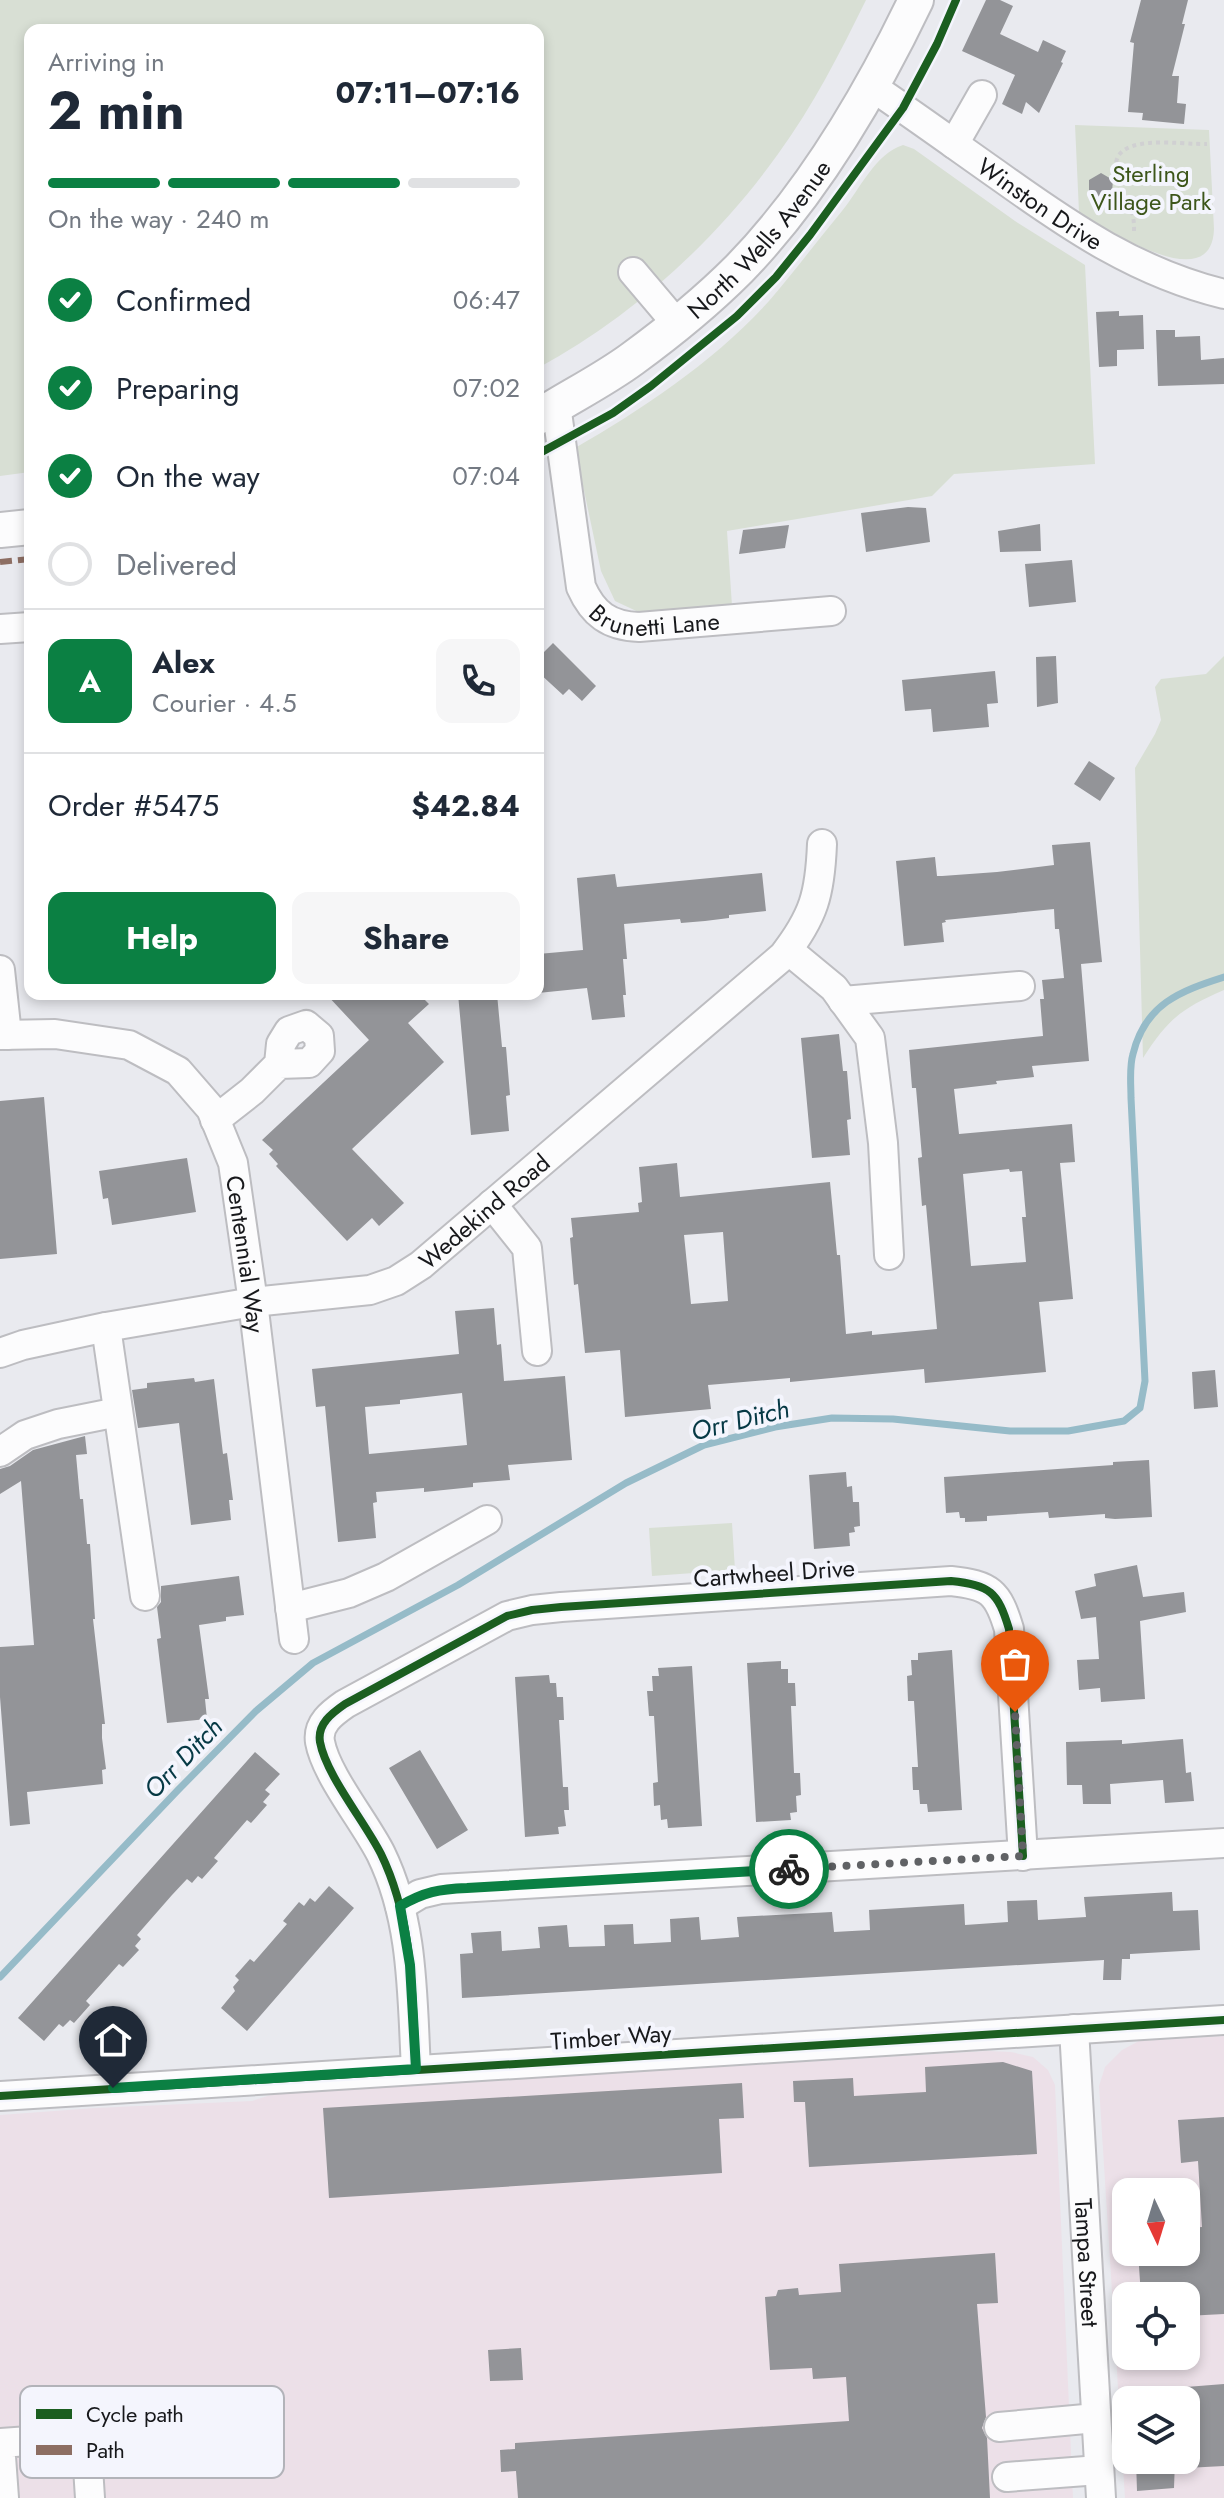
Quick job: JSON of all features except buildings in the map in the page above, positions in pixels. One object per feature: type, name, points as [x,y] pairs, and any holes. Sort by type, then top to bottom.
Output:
[{"type":"main road","name":"North Wells Avenue","points":[[547,411],[596,384],[677,324],[739,268],[773,230],[840,138],[916,0]]},
{"type":"main road","points":[[0,530],[24,528]]},
{"type":"street","name":"Winston Drive","points":[[871,86],[1066,224],[1117,254],[1158,273],[1224,294]]},
{"type":"street","points":[[954,144],[982,95]]},
{"type":"street","points":[[633,272],[677,324]]},
{"type":"street","name":"Brunetti Lane","points":[[547,411],[581,587],[588,604],[596,613],[614,623],[639,627],[831,611]]},
{"type":"street","points":[[0,629],[24,627]]},
{"type":"street","name":"Wedekind Road","points":[[0,1353],[106,1327],[253,1302],[370,1290],[396,1281],[421,1265],[788,950],[814,907],[821,881],[822,844]]},
{"type":"street","points":[[788,950],[834,988],[870,1038],[883,1143],[889,1255]]},
{"type":"street","points":[[0,970],[4,1035]]},
{"type":"street","points":[[843,1001],[1020,986]]},
{"type":"street","name":"Centennial Way","points":[[4,1035],[55,1034],[129,1045],[178,1071],[211,1109],[233,1163],[294,1639]]},
{"type":"street","points":[[215,1120],[252,1091],[279,1064]]},
{"type":"street","points":[[492,1204],[527,1248],[537,1351]]},
{"type":"street","points":[[106,1327],[145,1596]]},
{"type":"street","points":[[0,1452],[25,1435],[58,1424],[118,1412]]},
{"type":"street","points":[[290,1608],[349,1593],[386,1577],[487,1520]]},
{"type":"street","name":"Cartwheel Drive","points":[[400,1906],[380,1854],[325,1758],[319,1740],[320,1727],[345,1704],[478,1629],[507,1616],[602,1604],[951,1581],[983,1586],[996,1595],[1009,1629],[1023,1856]]},
{"type":"street","points":[[416,2069],[410,1965],[400,1906],[420,1894],[441,1889],[1224,1843]]},
{"type":"street","name":"Timber Way","points":[[0,2096],[1224,2020]]},
{"type":"street","name":"Tampa Street","points":[[1074,2029],[1101,2498]]},
{"type":"street","points":[[999,2427],[1096,2418]]},
{"type":"street","points":[[4,2498],[0,2443],[20,2442]]},
{"type":"street","points":[[1007,2477],[1099,2470]]},
{"type":"street","points":[[89,2478],[90,2498]]},
{"type":"path","points":[[1133,237],[1134,216],[1116,171],[1117,159],[1122,151],[1136,143],[1207,144]]},
{"type":"shaded area","points":[[1224,2036],[1224,2498],[1125,2498],[1123,2474],[1200,2474],[1200,2386],[1118,2386],[1117,2370],[1200,2370],[1200,2282],[1112,2282],[1112,2292],[1099,2086],[1105,2067],[1122,2050],[1139,2041]]},
{"type":"shaded area","points":[[987,2051],[1033,2057],[1048,2070],[1055,2085],[1073,2498],[0,2498],[0,2115],[252,2101],[277,2093]]},
{"type":"green space","points":[[0,0],[866,0],[803,117],[728,217],[639,301],[544,365],[544,24],[24,24],[24,473],[0,476]]},
{"type":"green space","name":"Sterling Village Park","points":[[1075,125],[1209,130],[1214,229],[1209,249],[1196,258],[1177,259],[1133,243],[1079,212]]},
{"type":"green space","points":[[903,145],[914,149],[1015,221],[1085,265],[1095,464],[954,474],[932,496],[727,531],[732,606],[647,616],[615,601],[601,571],[575,448],[652,400],[702,363],[748,323],[842,211],[876,164]]},
{"type":"green space","points":[[1224,656],[1224,990],[1177,1016],[1160,1033],[1143,1058],[1135,768],[1161,720],[1155,687],[1161,679],[1206,674]]},
{"type":"green space","points":[[732,1523],[735,1570],[652,1576],[649,1528]]},
{"type":"waterway","name":"Orr Ditch","points":[[0,1977],[256,1711],[313,1663],[458,1585],[626,1483],[704,1445],[775,1427],[832,1418],[893,1419],[1010,1431],[1068,1431],[1124,1421],[1140,1408],[1145,1381],[1131,1098],[1132,1059],[1139,1037],[1155,1011],[1179,994],[1224,977]]},
{"type":"marked path","points":[[0,562],[24,560]]},
{"type":"cycle path","points":[[544,451],[613,413],[651,386],[737,316],[776,277],[903,108],[956,0]]},
{"type":"cycle path","points":[[416,2069],[412,1987],[400,1906],[381,1854],[330,1769],[320,1742],[321,1730],[331,1715],[345,1704],[507,1616],[561,1607],[951,1581],[984,1588],[1001,1606],[1009,1629],[1023,1856]]},
{"type":"cycle path","points":[[0,2096],[1224,2020]]},
{"type":"way so far","points":[[789,1869],[1023,1856],[1015,1712]]},
{"type":"route","points":[[113,2088],[416,2069],[410,1965],[400,1906],[420,1894],[441,1889],[789,1869]]}]
